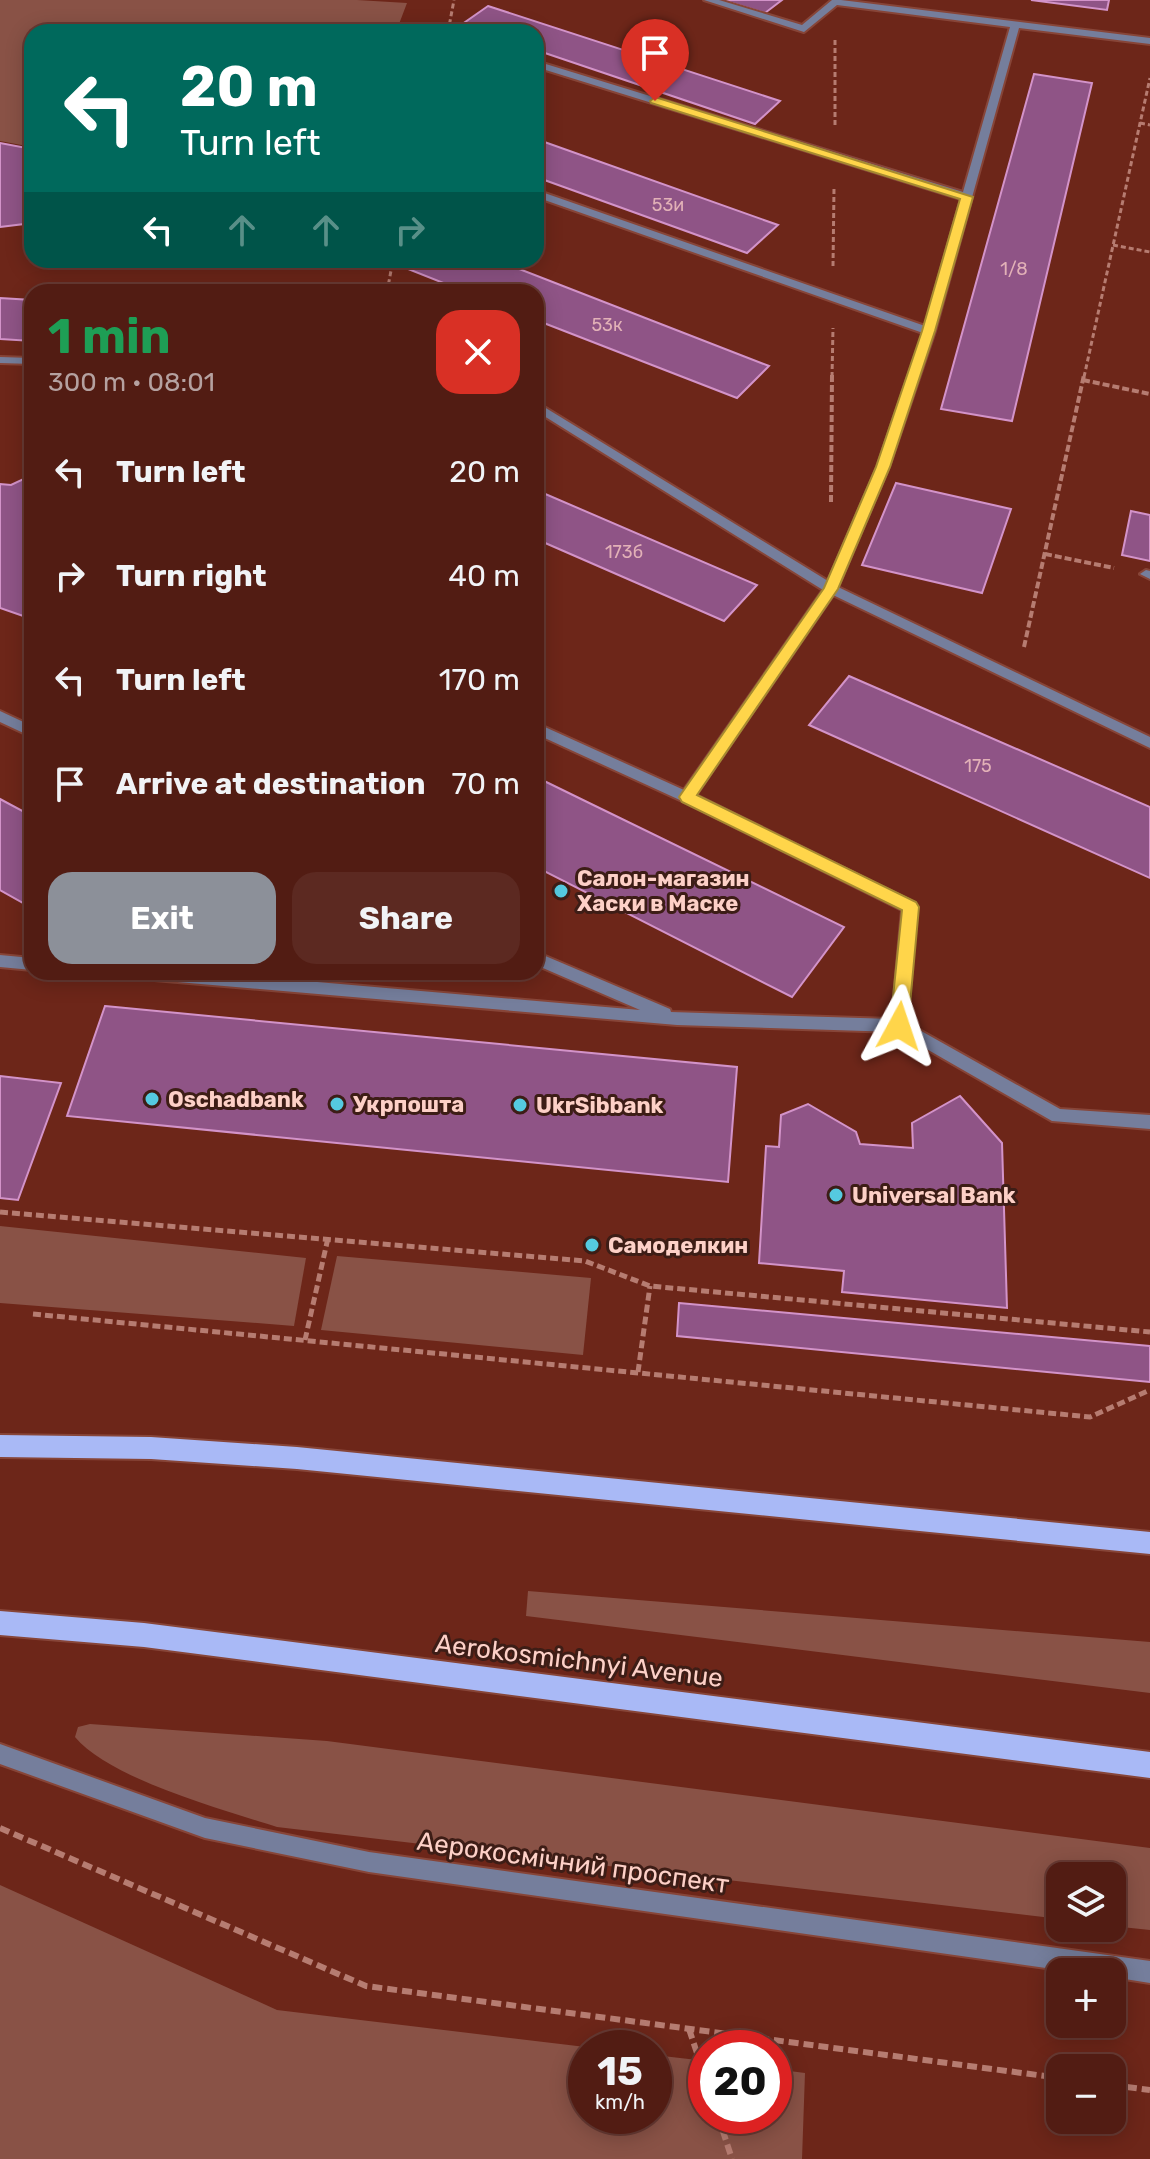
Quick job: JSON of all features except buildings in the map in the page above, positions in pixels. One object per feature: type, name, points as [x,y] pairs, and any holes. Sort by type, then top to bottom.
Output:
[{"type":"main road","points":[[0,1446],[151,1448],[297,1458],[1150,1543]]},
{"type":"main road","name":"Aerokosmichnyi Avenue","points":[[0,1623],[144,1635],[1150,1765]]},
{"type":"street","points":[[709,0],[804,29],[835,2],[1150,41]]},
{"type":"street","points":[[687,797],[831,589],[883,467],[929,331],[1015,25]]},
{"type":"street","points":[[544,66],[967,197]]},
{"type":"street","points":[[544,196],[929,331]]},
{"type":"street","points":[[0,360],[24,361]]},
{"type":"street","points":[[544,411],[831,589],[1150,743]]},
{"type":"street","points":[[0,716],[24,728]]},
{"type":"street","points":[[544,732],[687,797],[910,907],[899,1026]]},
{"type":"street","points":[[0,961],[24,963]]},
{"type":"street","points":[[544,961],[677,1019]]},
{"type":"street","points":[[224,980],[677,1019],[899,1026],[1058,1116],[1150,1122]]},
{"type":"street","points":[[0,1434],[36,1446]]},
{"type":"street","name":"Аерокосмічний проспект","points":[[0,1754],[205,1828],[369,1862],[1150,1972]]},
{"type":"path","points":[[450,24],[454,0]]},
{"type":"path","points":[[1017,679],[1150,78]]},
{"type":"path","points":[[1140,123],[1150,125]]},
{"type":"path","points":[[1113,245],[1150,252]]},
{"type":"path","points":[[1083,380],[1150,394]]},
{"type":"path","points":[[1045,554],[1148,575]]},
{"type":"path","points":[[0,1212],[585,1261],[650,1286],[1150,1332]]},
{"type":"path","points":[[305,1340],[328,1238]]},
{"type":"path","points":[[638,1372],[650,1286]]},
{"type":"path","points":[[33,1314],[1090,1417],[1150,1390]]},
{"type":"path","points":[[0,1828],[366,1986],[1046,2076]]},
{"type":"path","points":[[1126,2087],[1150,2090]]},
{"type":"path","points":[[724,2134],[732,2159]]},
{"type":"shaded area","points":[[0,0],[357,0],[407,3],[399,24],[24,24],[24,146],[0,141]]},
{"type":"shaded area","points":[[0,1226],[306,1258],[294,1326],[0,1303]]},
{"type":"shaded area","points":[[337,1256],[591,1278],[583,1355],[321,1330]]},
{"type":"shaded area","points":[[528,1591],[1150,1642],[1150,1693],[526,1616]]},
{"type":"shaded area","points":[[90,1724],[327,1741],[1150,1848],[1150,1930],[1126,1927],[1126,1862],[1046,1862],[1046,1917],[277,1827],[169,1791],[114,1766],[75,1737],[78,1727]]},
{"type":"shaded area","points":[[0,1885],[277,2010],[568,2045],[568,2134],[672,2134],[672,2057],[688,2059],[688,2134],[792,2134],[792,2071],[805,2073],[802,2159],[0,2159]]},
{"type":"place","name":"Салон-магазин Хаски в Маске","points":[[561,891]]},
{"type":"place","name":"Oschadbank","points":[[152,1099]]},
{"type":"place","name":"Укрпошта","points":[[337,1104]]},
{"type":"place","name":"UkrSibbank","points":[[520,1105]]},
{"type":"place","name":"Universal Bank","points":[[836,1195]]},
{"type":"place","name":"Самоделкин","points":[[592,1245]]},
{"type":"route","points":[[655,101],[967,197],[929,331],[883,467],[831,589],[687,797],[910,907],[899,1026]]}]
